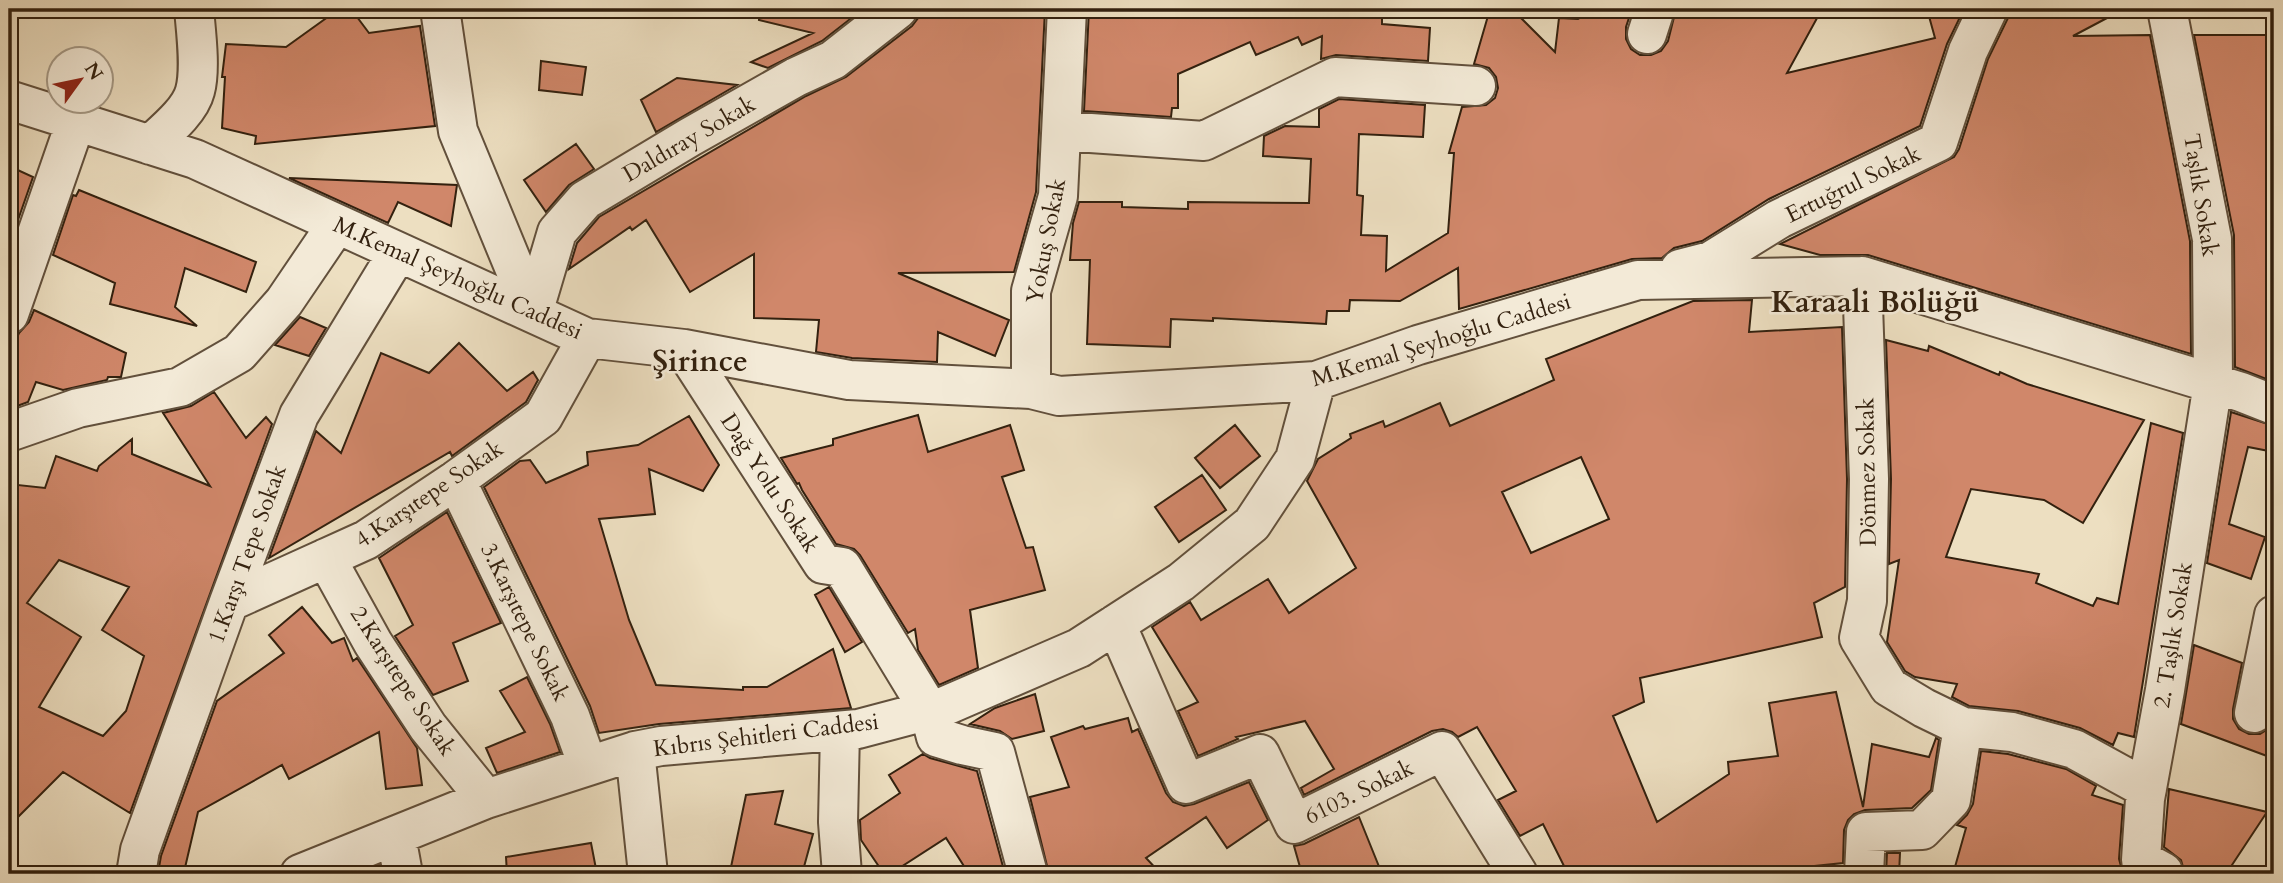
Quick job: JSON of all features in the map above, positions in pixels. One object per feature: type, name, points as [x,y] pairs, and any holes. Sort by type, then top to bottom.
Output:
[{"type":"street","points":[[150,145],[177,121],[195,92],[197,46],[194,9]]},
{"type":"street","points":[[440,9],[458,131],[533,313]]},
{"type":"street","name":"Daldıray Sokak","points":[[533,313],[557,232],[585,200],[796,77],[833,60],[898,9]]},
{"type":"street","name":"Yokuş Sokak","points":[[1031,389],[1031,290],[1058,196],[1068,9]]},
{"type":"street","name":"Ertuğrul Sokak","points":[[1638,280],[1711,261],[1779,219],[1938,142],[1968,51],[1988,9]]},
{"type":"street","name":"Taşlık Sokak","points":[[2167,9],[2213,239],[2213,383]]},
{"type":"street","points":[[1062,131],[1205,141],[1335,77],[1476,86]]},
{"type":"street","name":"M.Kemal Şeyhoğlu Caddesi","points":[[9,100],[195,159],[587,338],[684,349],[849,380],[1031,389],[1059,396],[1316,381],[1418,345],[1638,280],[1862,276],[2213,383],[2274,405]]},
{"type":"street","points":[[9,314],[76,121]]},
{"type":"street","points":[[9,432],[78,408],[180,387],[239,353],[284,302],[337,224]]},
{"type":"street","name":"1.Karşı Tepe Sokak","points":[[136,874],[140,850],[299,415],[398,252]]},
{"type":"street","name":"Dönmez Sokak","points":[[1862,276],[1869,479],[1867,601],[1859,638],[1889,687],[1963,727]]},
{"type":"street","name":"4.Karşıtepe Sokak","points":[[229,601],[366,540],[543,417],[587,338]]},
{"type":"street","name":"Dağ Yolu Sokak","points":[[684,349],[822,564],[842,567],[929,710]]},
{"type":"street","name":"Kıbrıs Şehitleri Caddesi","points":[[300,874],[486,799],[635,751],[661,746],[858,729],[945,706],[1079,648],[1181,582],[1252,524],[1295,459],[1316,381]]},
{"type":"street","name":"2. Taşlık Sokak","points":[[2163,874],[2141,860],[2147,789],[2213,383]]},
{"type":"street","name":"3.Karşıtepe Sokak","points":[[456,480],[570,716],[588,766]]},
{"type":"street","name":"2.Karşıtepe Sokak","points":[[326,558],[373,643],[428,727],[486,799]]},
{"type":"street","points":[[2254,713],[2274,615]]},
{"type":"street","name":"6103. Sokak","points":[[1116,624],[1186,784],[1260,754],[1294,824],[1442,751],[1518,874]]},
{"type":"street","points":[[929,710],[936,737],[995,752],[1028,874]]},
{"type":"street","points":[[1864,874],[1866,832],[1922,830],[1951,800],[1963,727],[2012,732],[2074,749],[2147,789]]},
{"type":"street","points":[[840,731],[838,822],[842,874]]},
{"type":"street","points":[[635,751],[648,874]]},
{"type":"street","points":[[396,836],[403,874]]},
{"type":"building","points":[[339,9],[351,9],[369,33],[420,26],[435,126],[255,144],[256,136],[222,128],[225,77],[222,77],[226,44],[286,47]]},
{"type":"building","points":[[760,9],[863,9],[822,41],[768,68],[751,62],[813,33],[759,20]]},
{"type":"building","points":[[919,9],[946,9],[998,17],[999,9],[1045,9],[1036,192],[1014,272],[898,273],[1009,320],[995,356],[938,332],[937,362],[852,358],[816,352],[819,320],[754,318],[754,254],[690,292],[646,220],[632,230],[630,227],[569,269],[577,243],[599,217],[806,96],[846,77],[912,26],[918,18]]},
{"type":"building","points":[[1089,9],[1387,9],[1382,11],[1382,24],[1430,28],[1428,61],[1336,55],[1321,59],[1322,36],[1302,45],[1298,37],[1256,55],[1250,42],[1178,74],[1178,108],[1172,108],[1171,117],[1084,111]]},
{"type":"building","points":[[1490,9],[1512,9],[1555,52],[1559,18],[1578,19],[1594,9],[1632,9],[1626,27],[1626,39],[1631,49],[1640,55],[1651,55],[1661,51],[1668,41],[1676,9],[1822,9],[1787,73],[1935,38],[1927,9],[1964,9],[1947,44],[1920,126],[1769,199],[1702,241],[1674,248],[1662,258],[1632,259],[1459,309],[1458,268],[1400,301],[1350,300],[1349,311],[1327,311],[1326,324],[1213,318],[1213,321],[1171,319],[1170,347],[1087,344],[1090,260],[1070,260],[1073,223],[1079,202],[1122,202],[1122,207],[1188,209],[1188,202],[1309,203],[1311,159],[1263,156],[1264,136],[1285,126],[1319,127],[1319,109],[1339,99],[1425,105],[1423,137],[1359,134],[1357,195],[1363,196],[1361,235],[1387,236],[1386,271],[1448,233],[1454,153],[1449,153],[1462,107],[1486,105],[1495,98],[1498,88],[1496,77],[1489,68],[1474,64]]},
{"type":"building","points":[[2010,9],[2124,9],[2073,36],[2150,35],[2190,241],[2191,354],[1868,255],[1820,255],[1780,244],[1954,157],[1959,149],[1988,59]]},
{"type":"building","points":[[2194,35],[2274,35],[2274,382],[2235,367],[2234,235]]},
{"type":"building","points":[[541,61],[586,67],[582,95],[539,90]]},
{"type":"building","points":[[677,78],[737,85],[656,132],[641,100]]},
{"type":"building","points":[[576,144],[594,169],[569,185],[546,212],[524,180]]},
{"type":"building","points":[[9,166],[33,177],[12,237],[9,236]]},
{"type":"building","points":[[289,178],[457,185],[451,226],[398,202],[388,223]]},
{"type":"building","points":[[79,190],[256,262],[246,292],[185,268],[175,307],[197,326],[110,304],[115,283],[53,255],[73,195],[76,196]]},
{"type":"building","points":[[1752,300],[1749,332],[1842,327],[1847,479],[1845,587],[1814,603],[1822,637],[1640,678],[1644,702],[1613,716],[1657,822],[1729,774],[1728,762],[1778,756],[1769,703],[1836,692],[1863,807],[1872,744],[1929,757],[1936,738],[1939,740],[1931,790],[1912,808],[1865,810],[1854,814],[1844,830],[1843,863],[1739,874],[1568,874],[1543,824],[1520,836],[1498,800],[1516,791],[1477,727],[1458,737],[1443,729],[1432,731],[1304,795],[1301,788],[1334,769],[1305,721],[1236,737],[1238,739],[1198,756],[1178,711],[1198,702],[1152,627],[1190,602],[1201,620],[1268,579],[1289,613],[1356,568],[1307,481],[1318,459],[1351,438],[1350,434],[1383,421],[1385,427],[1440,403],[1450,426],[1554,380],[1546,359],[1693,301]],"holes":[[[1581,457],[1609,519],[1531,553],[1502,492]]]},
{"type":"building","points":[[34,310],[126,353],[121,377],[108,377],[107,380],[63,390],[36,382],[28,402],[9,409],[9,355]]},
{"type":"building","points":[[300,317],[326,328],[309,356],[275,345]]},
{"type":"building","points":[[1886,340],[1928,351],[1929,346],[1999,375],[2000,372],[2027,384],[2144,420],[2083,523],[2044,500],[1971,489],[1946,557],[2039,574],[2036,583],[2093,606],[2097,598],[2118,604],[2151,423],[2183,433],[2134,737],[2118,733],[2113,745],[2080,728],[2018,711],[1969,706],[1952,697],[1957,684],[1915,677],[1905,671],[1887,642],[1899,560],[1889,564],[1891,479]]},
{"type":"building","points":[[459,343],[507,391],[533,372],[538,380],[526,402],[452,456],[450,452],[269,558],[316,431],[341,453],[381,353],[429,373]]},
{"type":"building","points":[[214,392],[246,438],[266,417],[272,424],[130,813],[63,772],[9,826],[9,484],[45,488],[56,456],[97,471],[99,466],[132,439],[132,454],[210,486],[163,413],[191,406]],"holes":[[[59,560],[129,587],[102,630],[144,656],[126,711],[103,736],[39,707],[81,637],[27,603]]]},
{"type":"building","points":[[2231,412],[2274,426],[2274,452],[2248,447],[2229,524],[2265,537],[2251,579],[2207,563]]},
{"type":"building","points":[[918,415],[928,452],[1010,425],[1024,470],[1002,477],[1026,548],[1033,547],[1045,590],[970,610],[978,668],[939,685],[918,650],[915,629],[908,633],[860,555],[854,549],[836,544],[781,458],[833,445],[833,439]]},
{"type":"building","points":[[689,416],[719,465],[703,491],[649,469],[655,514],[599,519],[629,620],[656,685],[743,690],[743,687],[767,687],[833,649],[851,708],[659,724],[599,733],[590,706],[484,487],[520,461],[530,460],[546,483],[588,465],[587,452],[638,445]]},
{"type":"building","points":[[1235,425],[1260,456],[1220,488],[1195,458]]},
{"type":"building","points":[[1202,475],[1226,510],[1179,542],[1155,507]]},
{"type":"building","points":[[447,512],[501,623],[453,643],[468,681],[433,695],[395,636],[413,625],[379,558]]},
{"type":"building","points":[[829,587],[862,642],[845,652],[815,595]]},
{"type":"building","points":[[302,607],[332,643],[344,638],[353,661],[357,658],[417,748],[422,785],[386,789],[379,732],[289,779],[282,765],[198,812],[184,872],[158,873],[161,856],[217,701],[284,653],[269,635]]},
{"type":"building","points":[[2194,645],[2242,663],[2233,719],[2239,729],[2249,734],[2260,734],[2268,729],[2267,756],[2181,724]]},
{"type":"building","points":[[527,677],[550,724],[560,752],[497,773],[486,748],[525,732],[500,691]]},
{"type":"building","points":[[1035,694],[1044,731],[1012,739],[1000,731],[970,724],[995,708]]},
{"type":"building","points":[[1128,718],[1132,732],[1138,729],[1166,793],[1173,802],[1184,806],[1194,804],[1249,782],[1268,820],[1227,848],[1206,817],[1146,858],[1161,874],[1049,874],[1030,797],[1069,787],[1051,737],[1083,726],[1085,729]]},
{"type":"building","points":[[1981,751],[2008,754],[2066,769],[2096,786],[2092,795],[2123,805],[2119,859],[2125,874],[1953,874],[1966,828],[1957,825],[1973,804]]},
{"type":"building","points":[[923,754],[977,771],[1005,874],[969,874],[946,838],[890,874],[884,874],[861,840],[860,820],[900,793],[889,775]]},
{"type":"building","points":[[2169,789],[2267,812],[2226,874],[2185,874],[2181,860],[2164,847]]},
{"type":"building","points":[[783,791],[775,824],[813,834],[802,874],[761,874],[731,867],[746,795]]},
{"type":"building","points":[[1359,817],[1382,874],[1302,874],[1294,846],[1304,844]]},
{"type":"building","points":[[591,843],[597,874],[507,874],[506,857]]},
{"type":"building","points":[[1887,853],[1900,853],[1899,874],[1886,874]]},
{"type":"district","name":"Karaali Bölüğü","points":[[1875,302]]},
{"type":"district","name":"Şirince","points":[[700,361]]}]
